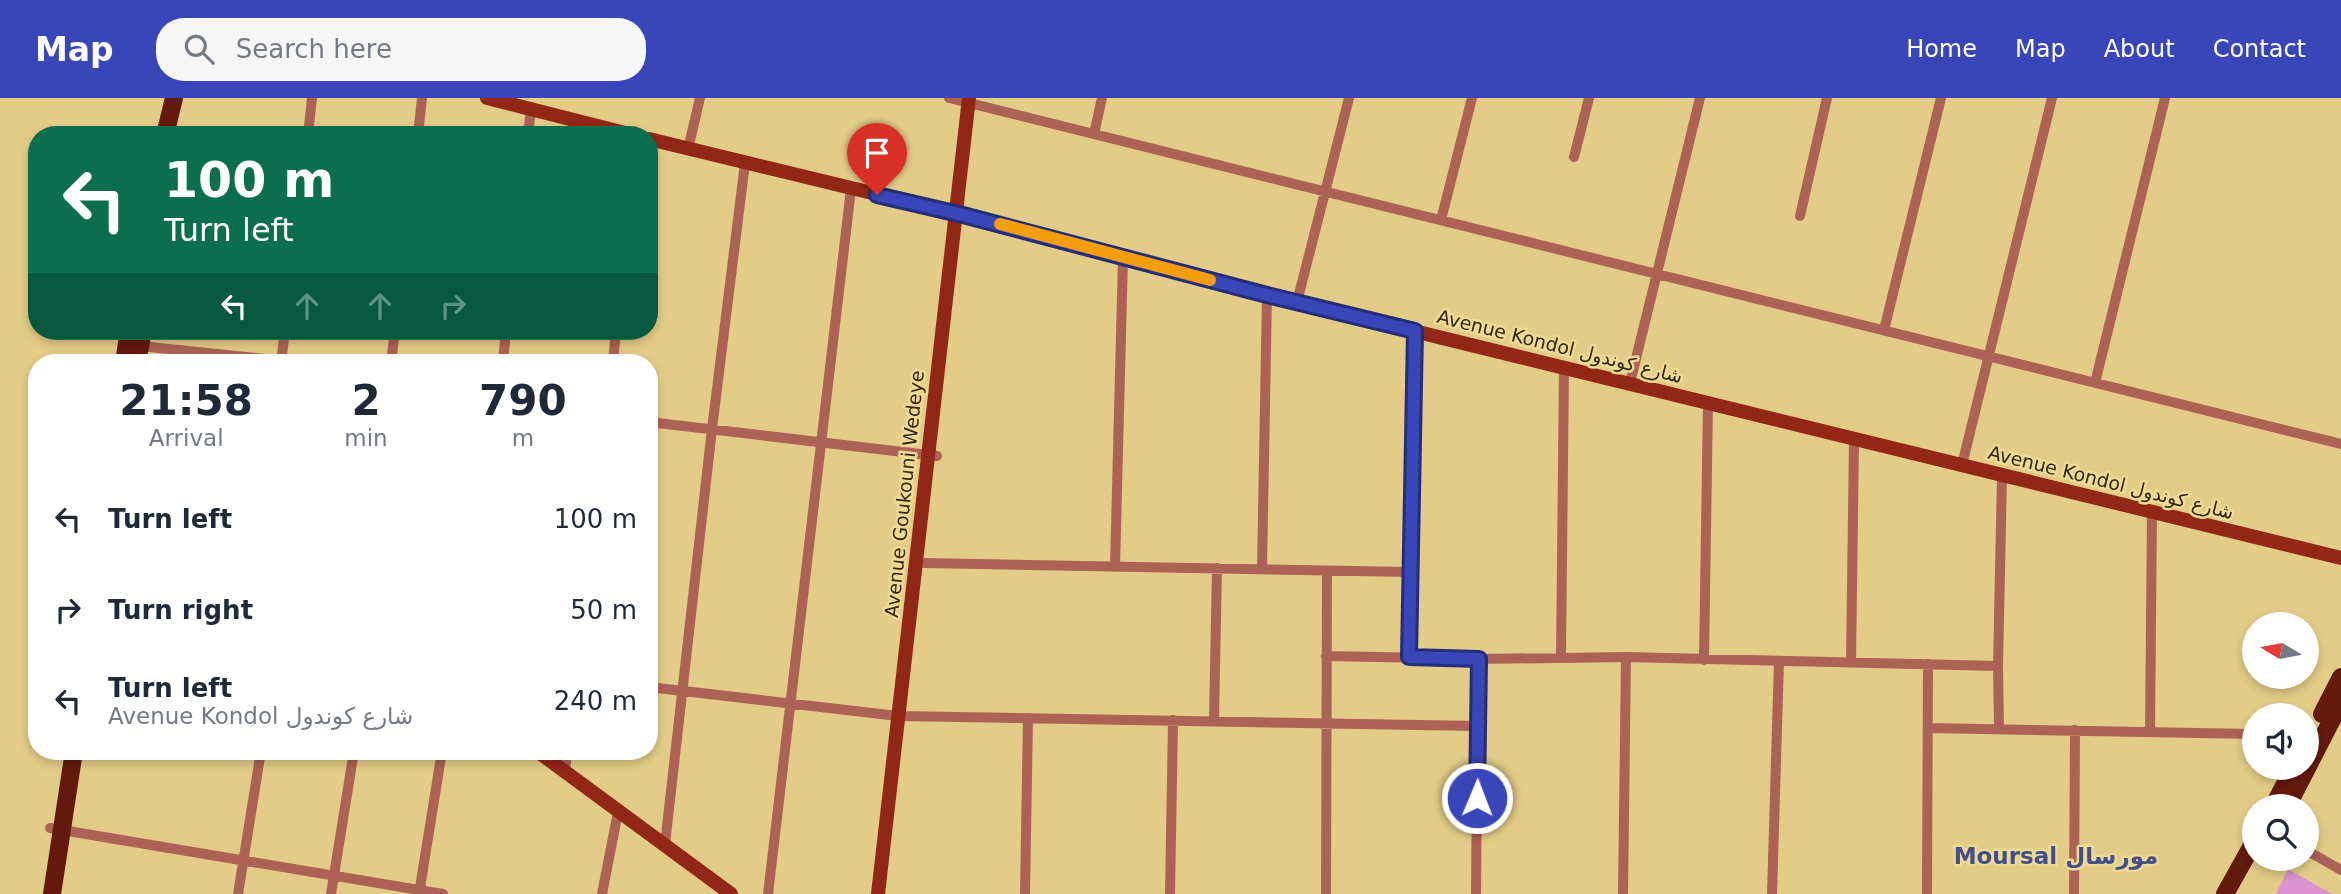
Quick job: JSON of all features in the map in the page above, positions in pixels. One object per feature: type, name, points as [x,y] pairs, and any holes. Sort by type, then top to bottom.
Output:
[{"type":"main road","points":[[167,126],[174,98]]},
{"type":"main road","points":[[179,126],[185,98]]},
{"type":"main road","points":[[2319,717],[2341,677]]},
{"type":"main road","points":[[2294,794],[2341,702]]},
{"type":"main road","points":[[51,894],[61,760]]},
{"type":"main road","points":[[40,894],[73,760]]},
{"type":"main road","points":[[2225,894],[2242,864]]},
{"type":"main road","points":[[2238,894],[2251,871]]},
{"type":"street","points":[[309,126],[312,98]]},
{"type":"street","points":[[419,126],[422,98]]},
{"type":"street","points":[[487,98],[598,126]]},
{"type":"street","points":[[688,149],[700,98]]},
{"type":"street","points":[[949,98],[972,101],[1094,134],[2341,444]]},
{"type":"street","points":[[1094,134],[1102,98]]},
{"type":"street","points":[[1297,302],[1349,98]]},
{"type":"street","points":[[1441,220],[1472,98]]},
{"type":"street","points":[[1574,157],[1589,98]]},
{"type":"street","points":[[1630,383],[1700,98]]},
{"type":"street","points":[[1800,216],[1827,98]]},
{"type":"street","points":[[1884,330],[1941,98]]},
{"type":"street","points":[[1962,464],[2052,98]]},
{"type":"street","points":[[2095,383],[2165,98]]},
{"type":"street","name":"Avenue Goukouni Wedeye","points":[[887,894],[902,716],[972,101]]},
{"type":"street","points":[[529,126],[531,109]]},
{"type":"street","name":"Avenue Kondol شارع كوندول","points":[[658,141],[959,214],[1267,295],[2341,558]]},
{"type":"street","points":[[665,844],[712,429],[746,163]]},
{"type":"street","points":[[768,894],[851,188]]},
{"type":"street","points":[[1115,566],[1123,257]]},
{"type":"street","points":[[1262,568],[1267,295]]},
{"type":"street","points":[[1409,657],[1415,331]]},
{"type":"street","points":[[140,346],[210,354]]},
{"type":"street","points":[[1561,657],[1564,367]]},
{"type":"street","points":[[1703,660],[1708,402]]},
{"type":"street","points":[[658,423],[932,456]]},
{"type":"street","points":[[1851,662],[1854,439]]},
{"type":"street","name":"Avenue Goukouni Wedeye","points":[[878,894],[924,563],[932,456]]},
{"type":"street","points":[[1999,728],[2003,475]]},
{"type":"street","points":[[2150,732],[2152,512]]},
{"type":"street","points":[[924,563],[1410,572]]},
{"type":"street","points":[[1214,720],[1217,568]]},
{"type":"street","points":[[1326,571],[1326,894]]},
{"type":"street","points":[[1326,656],[1479,659],[1626,657],[1998,666]]},
{"type":"street","points":[[1623,894],[1626,657]]},
{"type":"street","points":[[1476,894],[1479,659]]},
{"type":"street","points":[[1772,894],[1779,661]]},
{"type":"street","points":[[1927,894],[1928,664]]},
{"type":"street","points":[[658,688],[902,716],[1478,726]]},
{"type":"street","points":[[1025,894],[1028,718]]},
{"type":"street","points":[[1170,894],[1173,720]]},
{"type":"street","points":[[1929,728],[2242,734]]},
{"type":"street","points":[[2074,894],[2075,730]]},
{"type":"street","points":[[238,894],[260,760]]},
{"type":"street","points":[[331,894],[352,760]]},
{"type":"street","points":[[419,892],[441,760]]},
{"type":"street","points":[[550,760],[731,894]]},
{"type":"street","points":[[565,771],[566,760]]},
{"type":"street","points":[[602,894],[618,811]]},
{"type":"street","points":[[56,829],[443,894]]},
{"type":"street","points":[[2319,857],[2341,870]]},
{"type":"shaded area","points":[[2287,871],[2292,871],[2332,894],[2276,894]]},
{"type":"slow traffic","points":[[1000,224],[1210,280]]},
{"type":"district","name":"Moursal مورسال","points":[[2056,856]]},
{"type":"route","points":[[877,195],[1415,331],[1409,657],[1479,659],[1477,798]]}]
